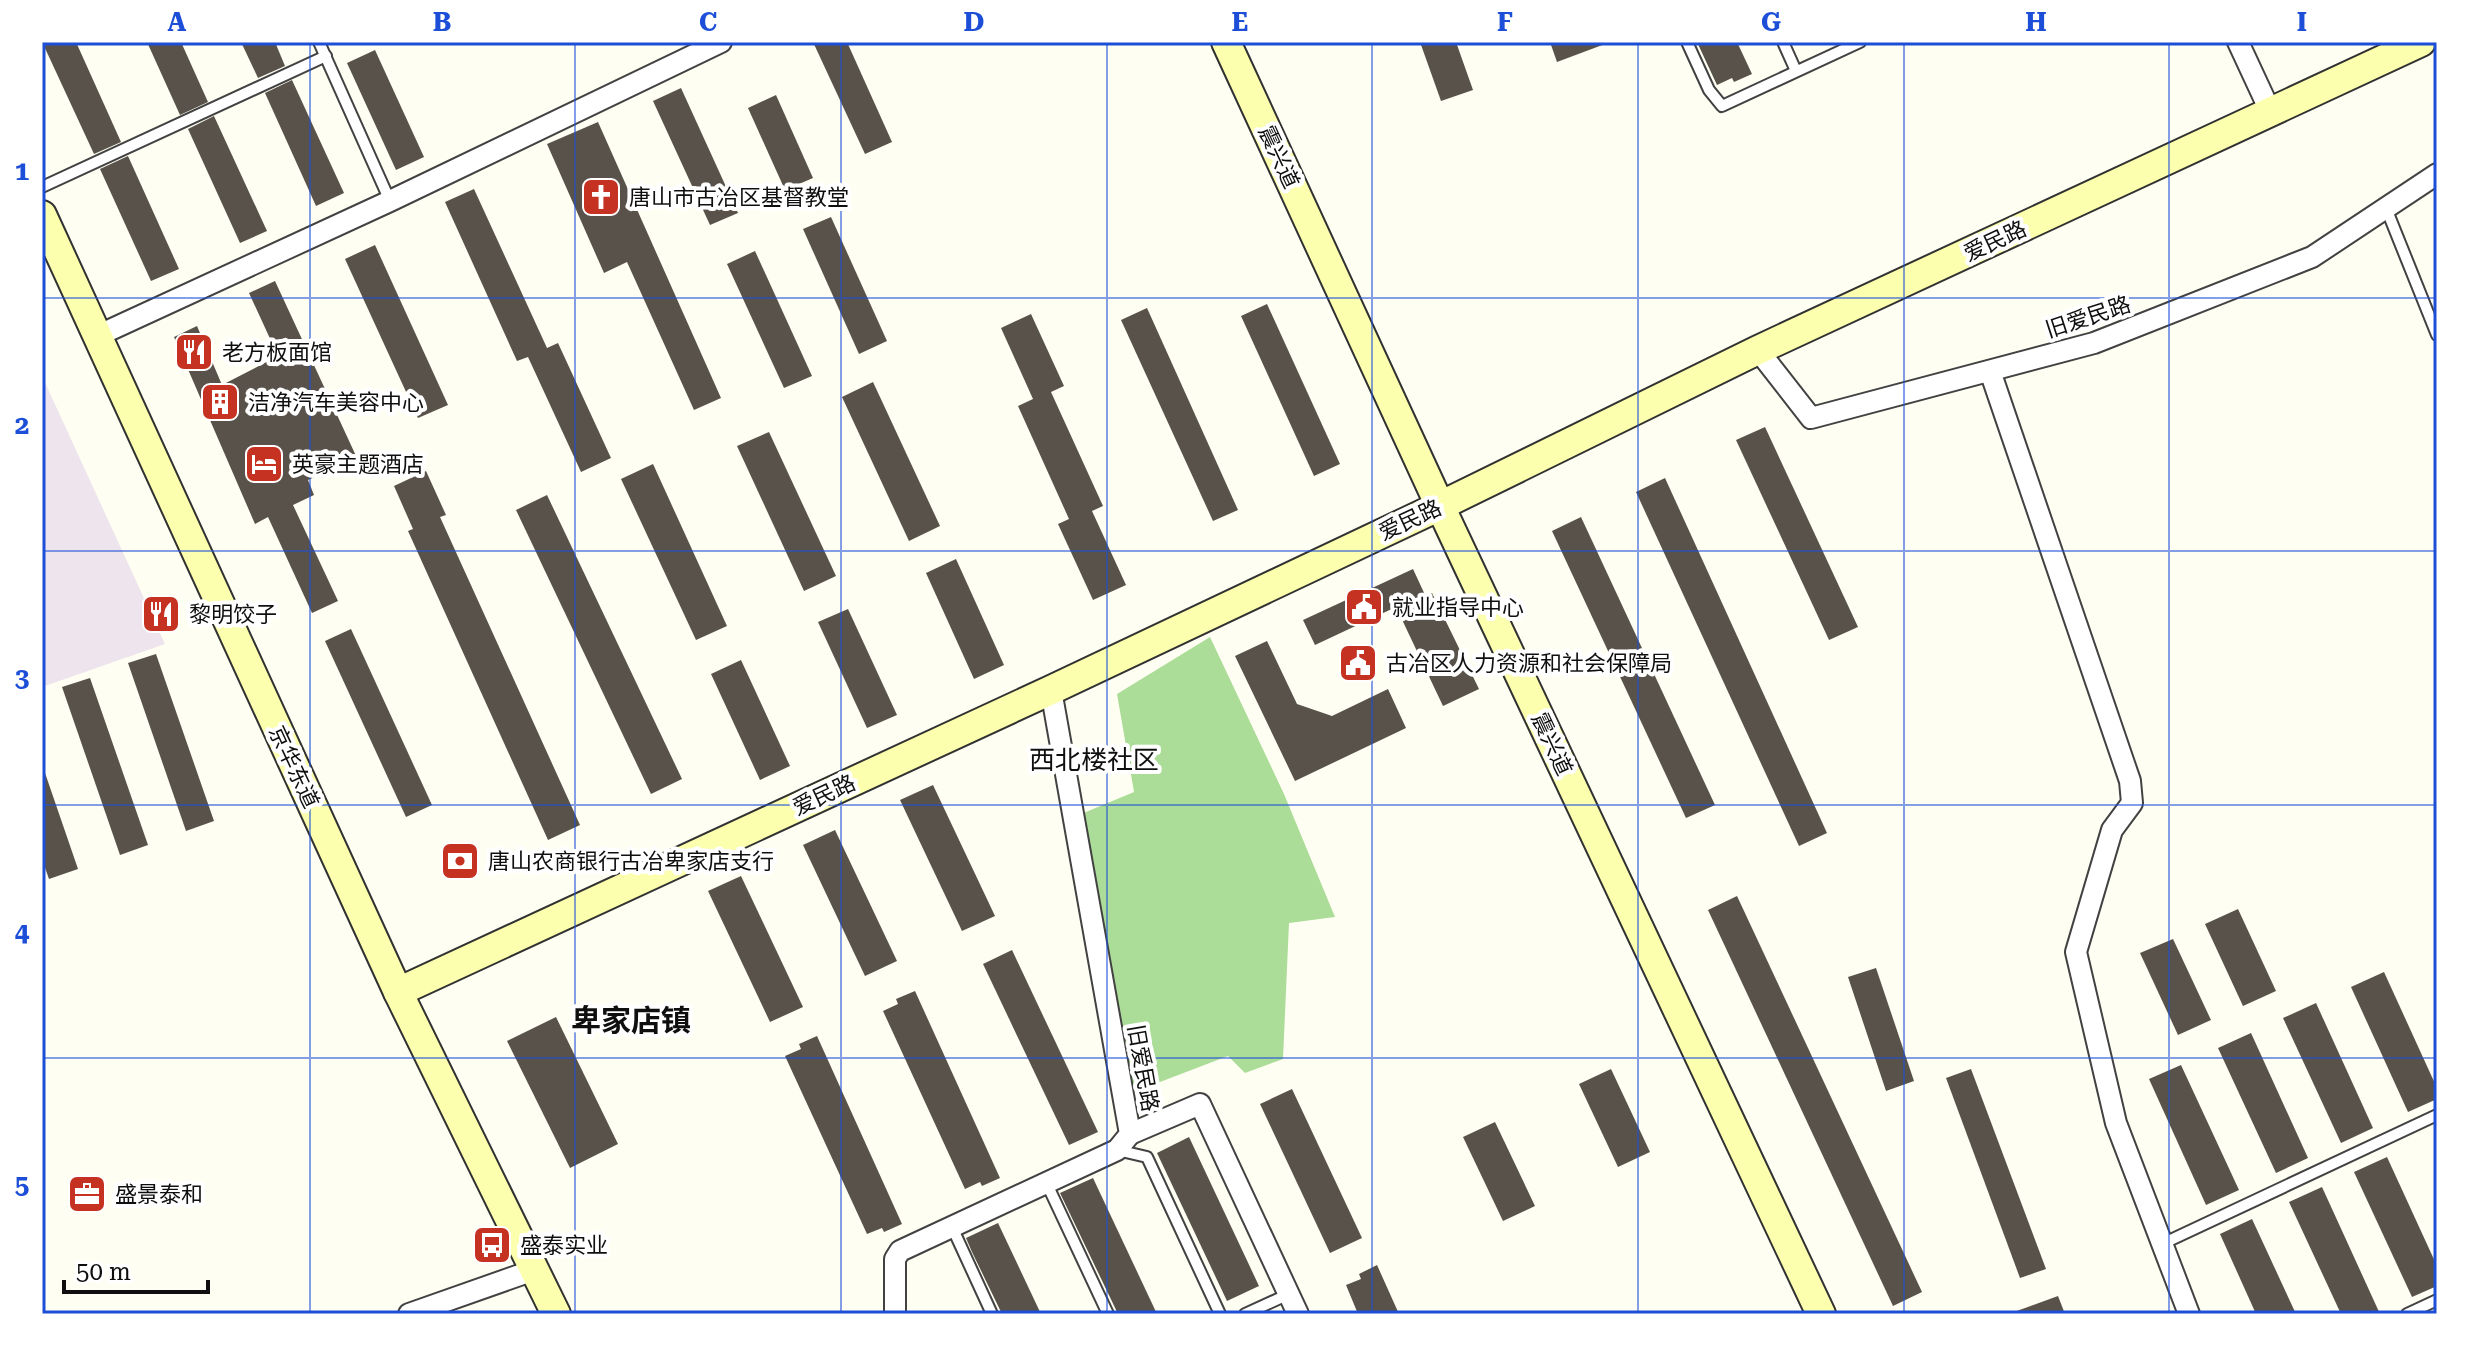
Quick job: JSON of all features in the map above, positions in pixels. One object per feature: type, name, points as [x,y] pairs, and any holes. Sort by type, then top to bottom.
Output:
[{"type":"street","points":[[97,336],[390,201],[721,42]]},
{"type":"street","name":"震兴道","points":[[1226,42],[1440,506],[1821,1314]]},
{"type":"street","points":[[2238,42],[2271,113]]},
{"type":"street","name":"爱民路","points":[[398,992],[1051,690],[1440,506],[1758,350],[2421,42]]},
{"type":"street","name":"旧爱民路","points":[[1758,350],[1811,418],[2094,343],[2312,257],[2437,174]]},
{"type":"street","name":"京华东道","points":[[42,215],[398,992],[556,1314]]},
{"type":"street","points":[[1990,371],[2130,781],[2132,803],[2112,830],[2076,952],[2116,1123],[2189,1314]]},
{"type":"street","name":"旧爱民路","points":[[1051,690],[1124,1142]]},
{"type":"street","points":[[895,1314],[895,1259],[900,1251],[1200,1104],[1298,1314]]},
{"type":"street","points":[[409,1314],[534,1270]]},
{"type":"lane","points":[[319,42],[390,201]]},
{"type":"lane","points":[[1687,42],[1709,90],[1722,106],[1860,42]]},
{"type":"lane","points":[[1783,42],[1796,71]]},
{"type":"lane","points":[[42,187],[326,56]]},
{"type":"lane","points":[[2386,208],[2437,335]]},
{"type":"lane","points":[[2162,1244],[2437,1115]]},
{"type":"lane","points":[[1124,1142],[1147,1157],[1220,1314]]},
{"type":"lane","points":[[1046,1181],[1108,1314]]},
{"type":"lane","points":[[952,1227],[992,1314]]},
{"type":"lane","points":[[1245,1314],[1289,1294]]},
{"type":"lane","points":[[2407,1314],[2437,1300]]},
{"type":"shaded area","points":[[42,376],[165,644],[42,687]]},
{"type":"green space","points":[[1210,637],[1284,794],[1335,917],[1289,923],[1283,1059],[1245,1073],[1228,1056],[1126,1095],[1074,817],[1134,792],[1117,694]]},
{"type":"building","points":[[53,42],[76,42],[121,142],[94,154],[44,46]]},
{"type":"building","points":[[147,42],[181,42],[208,102],[180,115]]},
{"type":"building","points":[[241,42],[275,42],[285,66],[258,78]]},
{"type":"building","points":[[813,42],[847,42],[892,142],[865,154]]},
{"type":"building","points":[[1420,42],[1456,42],[1473,90],[1441,101]]},
{"type":"building","points":[[1550,42],[1605,42],[1605,44],[1557,62]]},
{"type":"building","points":[[1697,42],[1737,42],[1752,74],[1717,85]]},
{"type":"building","points":[[375,50],[424,157],[396,170],[347,63]]},
{"type":"building","points":[[292,80],[344,193],[316,206],[265,93]]},
{"type":"building","points":[[681,88],[738,213],[710,225],[653,101]]},
{"type":"building","points":[[776,95],[813,178],[785,190],[748,108]]},
{"type":"building","points":[[214,116],[267,231],[240,243],[188,129]]},
{"type":"building","name":"唐山市古冶区基督教堂","points":[[598,122],[721,398],[694,410],[627,262],[604,273],[547,144]]},
{"type":"building","points":[[128,156],[179,269],[151,281],[100,169]]},
{"type":"building","points":[[474,189],[547,348],[558,343],[611,458],[581,472],[528,357],[517,361],[445,202]]},
{"type":"building","points":[[831,217],[887,341],[859,354],[803,229]]},
{"type":"building","points":[[375,245],[448,405],[418,418],[345,259]]},
{"type":"building","points":[[755,251],[812,376],[784,388],[727,264]]},
{"type":"building","points":[[275,281],[357,458],[308,480],[314,495],[293,505],[338,601],[312,613],[268,517],[255,524],[174,337],[197,326],[222,385],[278,356],[249,293]]},
{"type":"building","points":[[1267,304],[1340,464],[1314,476],[1241,316]]},
{"type":"building","points":[[1147,308],[1238,510],[1213,521],[1121,320]]},
{"type":"building","points":[[1031,314],[1064,386],[1051,392],[1103,506],[1092,511],[1126,585],[1093,600],[1058,524],[1069,519],[1018,406],[1033,399],[1001,328]]},
{"type":"building","points":[[873,382],[940,526],[909,541],[842,397]]},
{"type":"building","points":[[1765,427],[1858,627],[1829,640],[1736,440]]},
{"type":"building","points":[[769,432],[836,576],[804,591],[737,446]]},
{"type":"building","points":[[653,464],[727,626],[696,640],[621,479]]},
{"type":"building","points":[[426,471],[446,515],[440,517],[580,825],[548,840],[408,531],[413,529],[394,486]]},
{"type":"building","points":[[1665,478],[1827,833],[1799,846],[1636,492]]},
{"type":"building","points":[[547,495],[682,779],[651,794],[516,510]]},
{"type":"building","points":[[1581,517],[1715,805],[1686,818],[1552,531]]},
{"type":"building","points":[[956,559],[1004,665],[974,679],[926,573]]},
{"type":"building","points":[[1413,569],[1426,597],[1432,593],[1479,689],[1443,706],[1396,607],[1315,645],[1303,620]]},
{"type":"building","points":[[848,609],[897,715],[867,728],[818,622]]},
{"type":"building","points":[[351,629],[432,805],[406,817],[325,641]]},
{"type":"building","name":"古冶区人力资源和社会保障局","points":[[1267,641],[1297,704],[1332,716],[1388,689],[1406,728],[1295,781],[1235,656]]},
{"type":"building","points":[[156,654],[214,821],[186,831],[128,663]]},
{"type":"building","points":[[741,660],[790,766],[760,780],[711,674]]},
{"type":"building","points":[[90,678],[148,845],[120,855],[62,687]]},
{"type":"building","points":[[44,770],[78,869],[49,879],[42,859]]},
{"type":"building","points":[[933,785],[995,916],[962,931],[900,800]]},
{"type":"building","points":[[835,830],[897,961],[865,976],[803,845]]},
{"type":"building","points":[[741,876],[803,1007],[770,1022],[708,891]]},
{"type":"building","points":[[1737,896],[1922,1292],[1893,1306],[1708,910]]},
{"type":"building","points":[[2238,909],[2276,991],[2243,1006],[2205,924]]},
{"type":"building","points":[[2173,939],[2211,1020],[2178,1035],[2140,953]]},
{"type":"building","points":[[1012,950],[1098,1132],[1069,1145],[983,964]]},
{"type":"building","points":[[1876,968],[1914,1081],[1886,1091],[1848,977]]},
{"type":"building","points":[[2384,972],[2437,1088],[2437,1099],[2408,1112],[2351,987]]},
{"type":"building","points":[[915,991],[1000,1178],[982,1186],[980,1182],[965,1189],[883,1011],[898,1004],[896,999]]},
{"type":"building","points":[[2316,1003],[2373,1128],[2341,1143],[2283,1018]]},
{"type":"building","points":[[556,1017],[618,1144],[570,1168],[507,1041]]},
{"type":"building","points":[[2251,1033],[2308,1158],[2276,1173],[2218,1048]]},
{"type":"building","points":[[817,1036],[902,1224],[884,1232],[882,1228],[867,1234],[785,1056],[801,1049],[799,1044]]},
{"type":"building","points":[[2181,1065],[2239,1190],[2206,1205],[2149,1079]]},
{"type":"building","points":[[1611,1069],[1650,1152],[1618,1167],[1579,1084]]},
{"type":"building","points":[[1971,1069],[2046,1269],[2020,1278],[1946,1078]]},
{"type":"building","points":[[1292,1089],[1362,1238],[1330,1253],[1260,1104]]},
{"type":"building","points":[[1495,1122],[1535,1206],[1503,1221],[1463,1137]]},
{"type":"building","points":[[1189,1137],[1259,1286],[1227,1301],[1157,1153]]},
{"type":"building","points":[[2387,1157],[2437,1266],[2437,1286],[2412,1297],[2354,1172]]},
{"type":"building","points":[[1093,1178],[1157,1314],[1118,1314],[1060,1193]]},
{"type":"building","points":[[2322,1187],[2380,1314],[2341,1314],[2289,1202]]},
{"type":"building","points":[[2252,1219],[2296,1314],[2256,1314],[2220,1234]]},
{"type":"building","points":[[998,1223],[1041,1314],[1002,1314],[972,1252],[966,1238]]},
{"type":"building","points":[[1377,1265],[1399,1314],[1358,1314],[1346,1285],[1361,1279],[1359,1274]]},
{"type":"building","points":[[2058,1296],[2065,1314],[2014,1314],[2014,1312]]},
{"type":"place","name":"唐山市古冶区基督教堂","points":[[601,197]]},
{"type":"place","name":"老方板面馆","points":[[194,352]]},
{"type":"place","name":"洁净汽车美容中心","points":[[220,402]]},
{"type":"place","name":"英豪主题酒店","points":[[264,464]]},
{"type":"place","name":"就业指导中心","points":[[1364,607]]},
{"type":"place","name":"黎明饺子","points":[[161,614]]},
{"type":"place","name":"古冶区人力资源和社会保障局","points":[[1358,663]]},
{"type":"place","name":"唐山农商银行古冶卑家店支行","points":[[460,861]]},
{"type":"place","name":"盛景泰和","points":[[87,1194]]},
{"type":"place","name":"盛泰实业","points":[[492,1245]]},
{"type":"district","name":"西北楼社区","points":[[1094,760]]},
{"type":"district","name":"卑家店镇","points":[[631,1020]]}]
